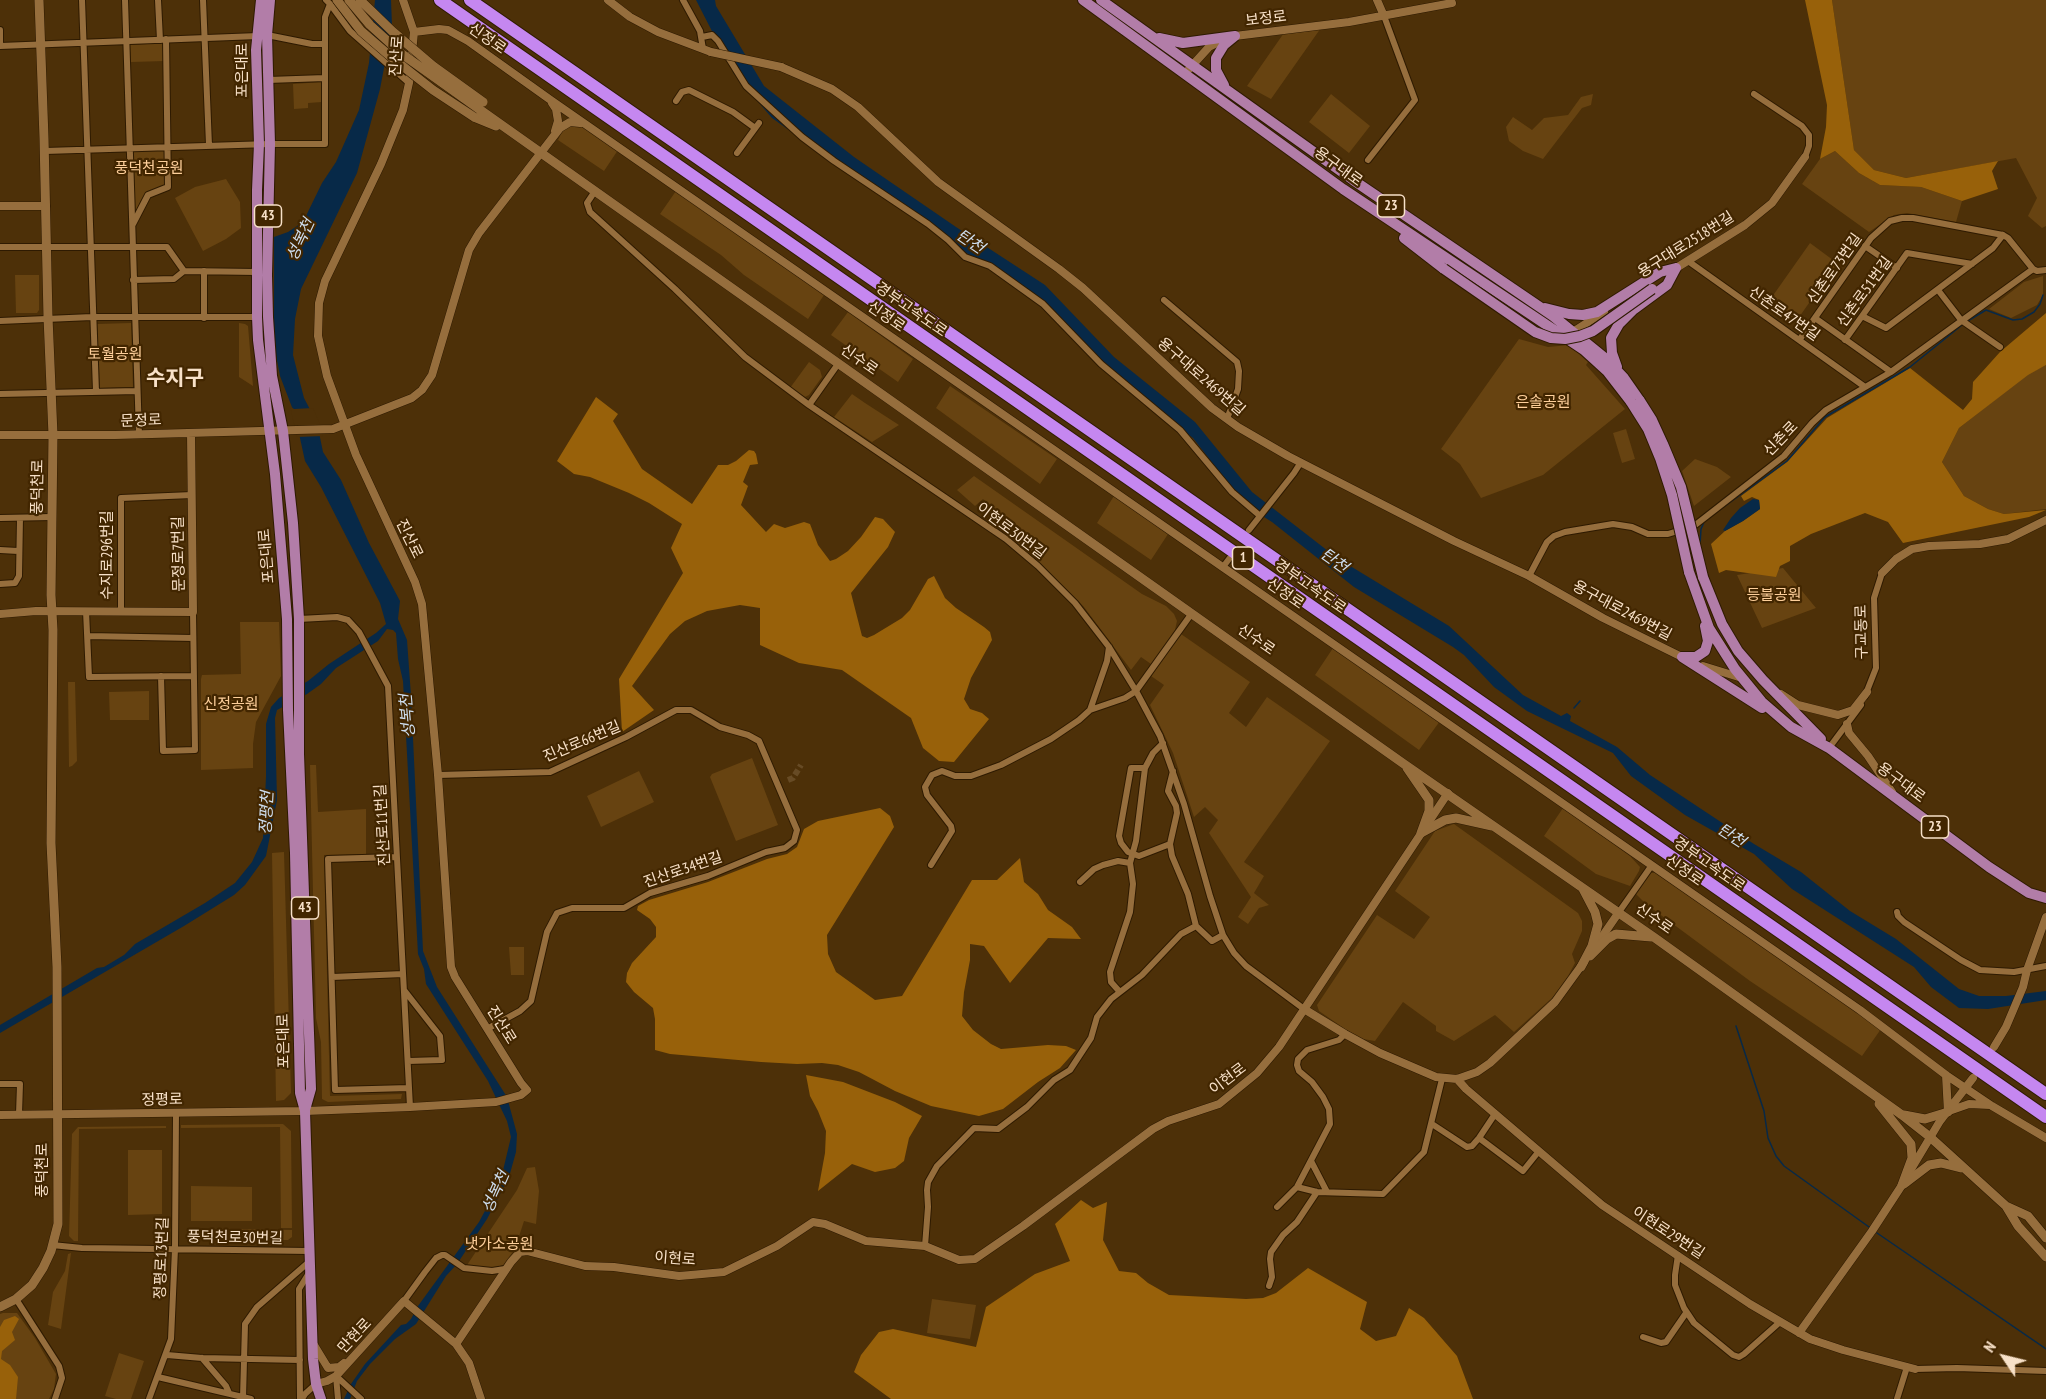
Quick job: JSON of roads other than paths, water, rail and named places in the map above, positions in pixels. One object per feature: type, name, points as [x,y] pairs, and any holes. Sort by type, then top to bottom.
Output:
[{"type":"highway","name":"경부고속도로","points":[[440,0],[2046,1117]]},
{"type":"highway","name":"경부고속도로","points":[[470,0],[2046,1094]]},
{"type":"main road","name":"풍덕천로","points":[[0,1307],[16,1299],[32,1285],[43,1268],[58,1224],[58,1010],[51,843],[53,435],[39,0]]},
{"type":"main road","name":"포은대로","points":[[261,0],[262,35],[268,80],[265,144],[268,317],[272,376],[288,430],[299,619],[299,705],[311,1089],[305,1111]]},
{"type":"main road","name":"포은대로","points":[[270,0],[256,50],[265,144],[257,190],[257,317],[275,474],[287,619],[300,1093],[305,1111],[312,1342],[316,1384],[321,1399]]},
{"type":"main road","points":[[349,0],[370,25],[402,54],[479,109]]},
{"type":"main road","points":[[360,0],[392,32],[479,109]]},
{"type":"main road","name":"용구대로","points":[[1083,0],[1356,198],[1569,335],[1621,374],[1660,458],[1672,495],[1689,572],[1701,608],[1717,640],[1742,678],[1762,702],[1791,726],[1829,748],[2011,882],[2029,893],[2046,898]]},
{"type":"main road","name":"용구대로","points":[[1101,0],[1353,180],[1553,316],[1569,335],[1594,358],[1635,401],[1663,444],[1680,487],[1703,577],[1722,624],[1738,651],[1829,748]]},
{"type":"main road","points":[[331,1],[361,31],[433,90],[479,109]]},
{"type":"main road","points":[[1145,33],[1178,43],[1235,36]]},
{"type":"main road","points":[[1230,92],[1219,78],[1215,64],[1221,48],[1235,36]]},
{"type":"main road","points":[[1205,89],[1204,86],[1207,84],[1235,103],[1244,102]]},
{"type":"main road","name":"신수로","points":[[479,109],[1404,764],[1582,886],[1902,1115],[1930,1137],[2006,1206],[2019,1226],[2046,1257]]},
{"type":"main road","points":[[1356,198],[1444,269],[1514,319],[1535,332],[1551,338],[1565,339],[1593,331],[1666,279],[1676,268]]},
{"type":"main road","points":[[1540,307],[1569,314],[1582,315],[1597,312],[1660,272],[1676,268]]},
{"type":"main road","points":[[1621,374],[1612,353],[1611,338],[1619,324],[1633,310],[1667,285],[1676,268]]},
{"type":"main road","points":[[1513,301],[1525,302],[1551,319],[1553,316]]},
{"type":"main road","points":[[1594,358],[1593,353],[1597,354],[1618,374],[1621,374]]},
{"type":"main road","points":[[1682,657],[1696,657],[1705,651],[1708,641],[1701,608]]},
{"type":"main road","points":[[1682,657],[1791,726]]},
{"type":"main road","points":[[1742,678],[1760,686],[1804,722]]},
{"type":"main road","points":[[1742,678],[1829,748]]},
{"type":"main road","points":[[1404,764],[1429,800],[1429,811],[1421,833]]},
{"type":"main road","points":[[1421,833],[1445,820],[1456,818],[1497,827]]},
{"type":"main road","points":[[1581,967],[1592,946],[1598,924],[1595,912],[1582,886]]},
{"type":"main road","points":[[1581,967],[1607,939],[1616,934],[1655,938]]},
{"type":"main road","points":[[1872,1095],[1911,1144],[1912,1158],[1902,1185]]},
{"type":"main road","points":[[1902,1115],[1925,1119],[1948,1112]]},
{"type":"main road","points":[[1902,1185],[1929,1165],[1941,1163],[1962,1168]]},
{"type":"main road","name":"신수로","points":[[2006,1206],[2028,1216],[2046,1238]]},
{"type":"main road","name":"포은대로","points":[[314,1399],[316,1384]]},
{"type":"street","points":[[82,0],[96,391]]},
{"type":"street","points":[[125,0],[139,434]]},
{"type":"street","points":[[132,227],[145,199],[154,192],[168,188],[163,39],[158,0]]},
{"type":"street","points":[[203,0],[209,145]]},
{"type":"street","name":"진산로","points":[[403,0],[414,32],[403,110],[325,281],[319,303],[317,327],[327,376],[361,468],[421,598],[438,775],[449,958],[455,977],[527,1090],[521,1095],[496,1102],[410,1107]]},
{"type":"street","points":[[609,0],[630,17],[658,32],[707,50]]},
{"type":"street","points":[[683,0],[707,50]]},
{"type":"street","points":[[1368,160],[1415,100],[1377,0]]},
{"type":"street","points":[[331,1],[350,31],[406,81]]},
{"type":"street","points":[[45,151],[168,146],[325,144],[326,17],[331,1]]},
{"type":"street","name":"보정로","points":[[1184,75],[1209,47],[1235,36],[1384,16],[1452,3]]},
{"type":"street","name":"신정로","points":[[414,32],[439,29],[454,32],[1883,1026],[1946,1075],[2046,1138]]},
{"type":"street","points":[[0,30],[0,46],[262,35]]},
{"type":"street","name":"포은대로","points":[[262,35],[312,44],[325,44]]},
{"type":"street","points":[[702,38],[712,35],[746,86],[802,137],[834,162],[928,224],[965,257],[990,266],[1043,304],[1101,364],[1180,430],[1232,492],[1261,514]]},
{"type":"street","name":"용구대로2469번길","points":[[707,50],[781,67],[832,89],[858,107],[938,182],[1059,268],[1083,288],[1212,408],[1227,419],[1301,462],[1465,547],[1529,576],[1603,618],[1712,670],[1742,678]]},
{"type":"street","name":"포은대로","points":[[268,80],[325,78]]},
{"type":"street","points":[[676,101],[682,92],[689,90],[757,126],[737,153]]},
{"type":"street","points":[[1754,94],[1802,126],[1809,135],[1809,146],[1805,157]]},
{"type":"street","points":[[552,102],[558,121],[554,135]]},
{"type":"street","points":[[554,135],[565,123],[575,121],[583,123]]},
{"type":"street","name":"문정로","points":[[0,435],[333,429],[406,401],[430,381],[469,250],[479,233],[554,135]]},
{"type":"street","name":"용구대로2518번길","points":[[1569,335],[1745,225],[1772,203],[1805,157]]},
{"type":"street","name":"이현로30번길","points":[[595,191],[587,203],[590,212],[675,288],[745,357],[838,426],[1017,548],[1075,603],[1109,646],[1136,690],[1163,743],[1223,935],[1234,953],[1246,966],[1304,1009]]},
{"type":"street","points":[[0,206],[46,206]]},
{"type":"street","name":"신촌로73번길","points":[[1800,339],[1865,246],[1890,221],[1913,218],[2003,235]]},
{"type":"street","points":[[1862,316],[1886,328],[1993,248],[2003,235],[2033,269],[2046,270]]},
{"type":"street","points":[[1865,246],[1897,268]]},
{"type":"street","points":[[0,247],[167,247],[184,271]]},
{"type":"street","name":"신촌로51번길","points":[[1845,340],[1908,253],[1972,264]]},
{"type":"street","name":"신촌로47번길","points":[[1688,261],[1865,387]]},
{"type":"street","name":"신촌로","points":[[1529,576],[1548,542],[1554,536],[1565,532],[1613,524],[1632,527],[1648,534],[1668,534],[1694,526],[1784,456],[1826,410],[1891,372],[2033,269]]},
{"type":"street","points":[[133,280],[174,279],[184,271],[257,273]]},
{"type":"street","points":[[204,271],[204,318]]},
{"type":"street","points":[[1938,290],[1961,320],[2000,348]]},
{"type":"street","points":[[1164,300],[1237,362],[1238,388],[1227,419]]},
{"type":"street","points":[[0,321],[257,317]]},
{"type":"street","name":"신촌로51번길","points":[[1815,318],[1891,372]]},
{"type":"street","points":[[809,405],[838,364]]},
{"type":"street","points":[[0,394],[137,391]]},
{"type":"street","name":"문정로7번길","points":[[161,676],[162,751],[195,750],[191,433]]},
{"type":"street","points":[[1249,530],[1301,462]]},
{"type":"street","name":"수지로296번길","points":[[121,611],[121,498],[192,495]]},
{"type":"street","points":[[0,518],[52,517]]},
{"type":"street","points":[[0,584],[11,584],[17,580],[20,518]]},
{"type":"street","name":"구교동로","points":[[1829,748],[1858,710],[1876,668],[1874,598],[1882,573],[1896,559],[1912,549],[1980,544],[2008,539],[2046,520]]},
{"type":"street","points":[[0,550],[18,550]]},
{"type":"street","points":[[1223,567],[1229,559]]},
{"type":"street","name":"수지로296번길","points":[[0,614],[52,611],[193,612]]},
{"type":"street","points":[[86,611],[89,677],[194,676]]},
{"type":"street","points":[[931,865],[952,831],[951,826],[927,795],[925,787],[932,775],[942,771],[955,776],[971,776],[1001,765],[1051,739],[1090,710],[1125,698],[1136,690],[1192,613]]},
{"type":"street","name":"진산로11번길","points":[[299,619],[344,618],[352,623],[362,636],[388,686],[410,1107]]},
{"type":"street","points":[[88,636],[193,638]]},
{"type":"street","points":[[1090,710],[1107,661],[1109,646]]},
{"type":"street","points":[[1770,687],[1798,705],[1838,715],[1853,710],[1867,692]]},
{"type":"street","name":"진산로66번길","points":[[438,775],[549,772],[626,737],[676,710],[691,710],[720,727],[754,737],[762,746],[794,821]]},
{"type":"street","points":[[1847,724],[1849,733],[1868,756],[1896,798]]},
{"type":"street","points":[[1119,991],[1111,982],[1110,972],[1131,912],[1134,884],[1130,863],[1141,806],[1145,768],[1153,753],[1163,743]]},
{"type":"street","points":[[1145,768],[1131,768],[1119,837],[1124,849],[1139,856],[1165,844],[1170,844]]},
{"type":"street","points":[[1173,771],[1168,791],[1177,813],[1170,844],[1172,856],[1188,894],[1196,926],[1212,941],[1223,935]]},
{"type":"street","name":"이현로","points":[[456,1344],[505,1269],[520,1252],[527,1251],[585,1266],[614,1267],[679,1276],[724,1272],[777,1246],[813,1222],[825,1224],[866,1241],[925,1246],[959,1260],[975,1259],[1023,1226],[1153,1128],[1212,1107],[1234,1093],[1264,1066],[1448,793]]},
{"type":"street","name":"진산로34번길","points":[[487,1029],[520,1011],[531,1000],[547,932],[557,913],[572,908],[624,908],[650,893],[708,876],[766,852],[785,848],[797,836],[794,821]]},
{"type":"street","points":[[396,857],[328,859],[335,1090],[409,1088]]},
{"type":"street","points":[[1080,882],[1094,869],[1103,865],[1118,861],[1130,863]]},
{"type":"street","points":[[1304,1009],[1380,1053],[1442,1079],[1457,1079],[1477,1072],[1490,1063],[1555,1002],[1652,865]]},
{"type":"street","points":[[1897,912],[1904,922],[1980,970],[2007,973],[2046,966]]},
{"type":"street","points":[[1994,1047],[2006,1027],[2023,987],[2046,917]]},
{"type":"street","points":[[925,1246],[927,1190],[937,1166],[974,1128],[998,1129],[1027,1107],[1054,1080],[1070,1070],[1091,1038],[1097,1017],[1119,991],[1142,975],[1181,934],[1196,926]]},
{"type":"street","points":[[332,977],[403,974]]},
{"type":"street","points":[[404,990],[440,1036],[442,1060],[408,1061]]},
{"type":"street","points":[[1277,1207],[1297,1187],[1328,1130],[1330,1115],[1318,1089],[1299,1071],[1298,1059],[1307,1050],[1339,1040],[1345,1034]]},
{"type":"street","points":[[1946,1075],[1948,1112]]},
{"type":"street","points":[[1799,1333],[1872,1231],[1930,1137],[1973,1078]]},
{"type":"street","points":[[1297,1187],[1317,1192],[1383,1194],[1424,1152],[1442,1079]]},
{"type":"street","name":"이현로29번길","points":[[1457,1079],[1460,1084],[1616,1216],[1780,1322],[1799,1333],[1834,1347],[1911,1368]]},
{"type":"street","points":[[0,1084],[20,1084],[20,1114]]},
{"type":"street","points":[[1948,1112],[1969,1104],[1992,1106]]},
{"type":"street","points":[[305,1111],[410,1107]]},
{"type":"street","name":"정평로","points":[[0,1115],[305,1111]]},
{"type":"street","name":"정평로13번길","points":[[149,1399],[171,1339],[175,1249],[176,1113]]},
{"type":"street","points":[[1432,1124],[1467,1147],[1472,1146],[1479,1138],[1495,1114]]},
{"type":"street","points":[[1479,1138],[1523,1171],[1539,1151]]},
{"type":"street","points":[[1311,1161],[1327,1192]]},
{"type":"street","points":[[1269,1286],[1272,1277],[1271,1252],[1283,1235],[1297,1222],[1317,1192]]},
{"type":"street","name":"풍덕천로30번길","points":[[52,1245],[82,1248],[175,1249],[310,1260]]},
{"type":"street","points":[[481,1399],[469,1363],[456,1344],[406,1303],[436,1258],[445,1255],[464,1268],[492,1271],[505,1269]]},
{"type":"street","points":[[1678,1255],[1675,1285],[1686,1312],[1694,1323],[1738,1357],[1780,1322]]},
{"type":"street","points":[[243,1398],[244,1324],[257,1307],[310,1260]]},
{"type":"street","points":[[301,1399],[299,1289],[310,1260]]},
{"type":"street","points":[[16,1299],[60,1366],[62,1378],[56,1399]]},
{"type":"street","name":"만현로","points":[[316,1384],[340,1378],[357,1354],[406,1303]]},
{"type":"street","points":[[1642,1337],[1661,1343],[1666,1342],[1686,1312]]},
{"type":"street","points":[[312,1342],[328,1368],[339,1367],[357,1354]]},
{"type":"street","points":[[167,1355],[300,1360]]},
{"type":"street","points":[[202,1358],[226,1386],[229,1393]]},
{"type":"street","points":[[1897,1399],[1911,1368],[2046,1371]]},
{"type":"street","points":[[158,1377],[251,1399]]},
{"type":"street","points":[[338,1399],[340,1378]]},
{"type":"street","points":[[340,1378],[361,1399]]},
{"type":"street","points":[[294,1399],[300,1384]]},
{"type":"street","points":[[301,1399],[316,1384]]},
{"type":"water","points":[[375,0],[391,0],[392,26],[380,89],[357,173],[301,289],[295,319],[293,355],[304,398],[317,423],[323,452],[341,480],[369,543],[400,601],[398,619],[407,640],[411,696],[423,951],[437,987],[507,1097],[517,1134],[516,1152],[509,1177],[487,1219],[457,1264],[446,1276],[416,1324],[395,1339],[370,1364],[357,1381],[350,1399],[344,1399],[365,1364],[401,1325],[411,1319],[479,1222],[500,1183],[511,1137],[507,1121],[488,1081],[426,984],[424,969],[418,954],[403,681],[396,633],[387,629],[378,641],[336,668],[321,684],[277,710],[275,718],[277,800],[266,856],[245,885],[234,895],[184,926],[0,1033],[0,1025],[97,968],[104,967],[124,955],[135,944],[235,883],[252,862],[263,838],[266,724],[271,707],[279,698],[308,681],[386,624],[380,603],[321,487],[305,461],[295,415],[280,376],[274,331],[274,237],[288,232],[305,218],[322,183],[336,162],[359,110],[369,63]]},
{"type":"water","name":"탄천","points":[[696,0],[715,0],[716,6],[764,86],[854,157],[1045,285],[1114,357],[1195,422],[1252,492],[1337,558],[1449,626],[1523,695],[1561,716],[1567,713],[1571,716],[1570,721],[1617,747],[1650,775],[1754,844],[1801,872],[1850,911],[1896,939],[1959,989],[1979,996],[2006,996],[2046,991],[2046,1000],[1988,1009],[1959,1008],[1931,987],[1914,967],[1792,889],[1754,854],[1685,815],[1631,776],[1613,753],[1527,711],[1494,687],[1464,655],[1453,647],[1354,587],[1272,522],[1245,505],[1193,438],[1126,388],[1022,286],[974,258],[772,118],[734,74]]},
{"type":"water","points":[[1753,499],[1759,500],[1760,509],[1743,521],[1723,530],[1740,508]]},
{"type":"waterway","points":[[1966,322],[1986,310],[2013,320],[2022,319],[2034,312],[2043,295]]},
{"type":"waterway","points":[[1707,519],[1787,461],[1825,417],[1910,367],[1962,325]]},
{"type":"waterway","points":[[1700,544],[1704,522]]},
{"type":"waterway","points":[[1574,708],[1580,701]]},
{"type":"waterway","points":[[1736,1026],[1764,1111],[1768,1138],[1776,1156],[1784,1166],[1869,1227]]},
{"type":"waterway","points":[[1877,1233],[2046,1349]]},
{"type":"tunnel","points":[[788,780],[793,778],[801,765]]},
{"type":"district","name":"수지구","points":[[175,379]]},
{"type":"park label","name":"풍덕천공원","points":[[149,169]]},
{"type":"park label","name":"토월공원","points":[[115,355]]},
{"type":"park label","name":"은솔공원","points":[[1543,403]]},
{"type":"park label","name":"등불공원","points":[[1774,596]]},
{"type":"park label","name":"신정공원","points":[[231,705]]},
{"type":"park label","name":"냇가소공원","points":[[499,1245]]},
{"type":"water label","name":"성복천","points":[[301,240]]},
{"type":"water label","name":"성복천","points":[[408,716]]},
{"type":"water label","name":"정평천","points":[[267,813]]},
{"type":"water label","name":"성복천","points":[[496,1192]]}]
